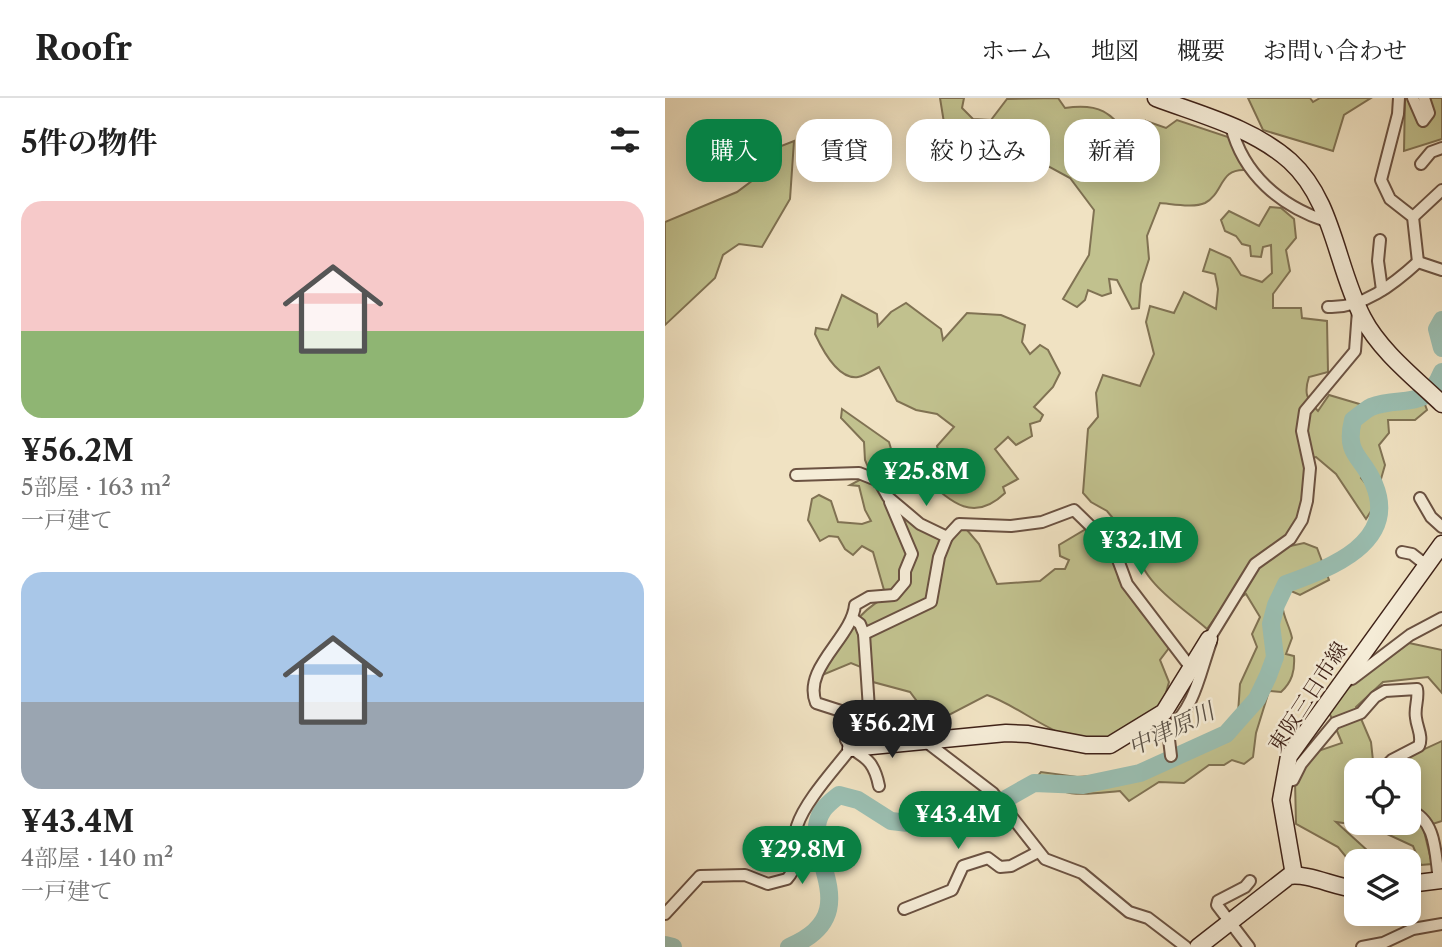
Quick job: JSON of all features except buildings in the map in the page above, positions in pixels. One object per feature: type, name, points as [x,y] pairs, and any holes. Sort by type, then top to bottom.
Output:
[{"type":"street","points":[[1156,98],[1258,139],[1295,167],[1318,195],[1357,307],[1374,335],[1441,403]]},
{"type":"street","points":[[1398,98],[1398,114],[1381,180],[1390,200],[1413,217],[1418,262]]},
{"type":"street","points":[[1413,98],[1423,121],[1429,113],[1424,98]]},
{"type":"street","points":[[1231,126],[1238,152],[1275,197],[1303,213],[1326,221]]},
{"type":"street","points":[[1421,164],[1431,152],[1442,148]]},
{"type":"street","points":[[1413,217],[1442,190]]},
{"type":"street","points":[[1380,240],[1378,261],[1382,290]]},
{"type":"street","points":[[1418,262],[1442,270]]},
{"type":"street","points":[[1328,307],[1357,307],[1418,262]]},
{"type":"street","points":[[665,914],[700,876],[745,875],[768,884],[787,879],[797,864],[797,826],[851,748],[928,739],[1028,734],[1086,745],[1111,745],[1164,712],[1255,564],[1290,539],[1301,520],[1307,501],[1310,468],[1302,431],[1305,411],[1355,351],[1357,307]]},
{"type":"street","points":[[796,475],[859,473],[879,481],[912,558],[899,591],[859,601],[852,618],[816,676],[813,697],[816,703],[844,712],[852,723]]},
{"type":"street","points":[[888,498],[920,524],[947,537]]},
{"type":"street","points":[[1420,498],[1431,517],[1442,527]]},
{"type":"street","points":[[864,634],[931,602],[939,557],[947,537],[959,524],[1011,526],[1042,522],[1074,510],[1114,549],[1133,594],[1191,667]]},
{"type":"street","name":"東阪三日市線","points":[[1294,875],[1281,800],[1289,756],[1442,544]]},
{"type":"street","points":[[1402,552],[1412,554],[1426,565]]},
{"type":"street","points":[[852,618],[860,624],[864,634],[869,709],[866,716],[852,723],[846,733],[851,748],[869,759],[879,786]]},
{"type":"street","points":[[1345,677],[1352,679],[1410,635],[1442,618]]},
{"type":"street","points":[[1171,756],[1168,731],[1184,713],[1202,677],[1211,642],[1209,639]]},
{"type":"street","points":[[1282,783],[1293,780],[1301,764],[1335,723],[1361,713],[1375,697],[1385,691],[1417,689],[1419,701],[1415,714],[1421,739],[1419,746],[1396,758]]},
{"type":"street","points":[[928,739],[929,744],[993,793],[1038,852],[1055,864],[1082,873],[1129,912],[1148,918],[1186,947]]},
{"type":"street","points":[[1421,814],[1429,823],[1441,880],[1421,882]]},
{"type":"street","points":[[904,909],[952,890],[963,866],[972,862],[988,858],[1000,867],[1011,866],[1038,852]]},
{"type":"street","points":[[1198,947],[1285,877],[1294,875],[1344,887]]},
{"type":"street","points":[[1249,947],[1228,922],[1218,907],[1218,901],[1245,887],[1250,881]]},
{"type":"street","points":[[1362,947],[1383,943],[1413,929],[1442,924]]},
{"type":"green space","points":[[940,98],[964,98],[962,108],[973,119],[943,119]]},
{"type":"green space","points":[[1058,98],[1065,108],[1096,108],[1114,119],[1064,119],[1064,175],[1050,167],[1050,119],[992,119],[1007,99]]},
{"type":"green space","points":[[1248,98],[1310,98],[1313,102],[1320,98],[1371,98],[1344,115],[1333,151],[1263,130]]},
{"type":"green space","points":[[1405,98],[1442,98],[1442,139],[1404,151]]},
{"type":"green space","points":[[1177,120],[1231,138],[1246,170],[1237,170],[1226,177],[1216,193],[1205,203],[1160,203],[1147,236],[1149,259],[1141,284],[1139,308],[1132,309],[1117,280],[1109,279],[1111,293],[1102,296],[1088,290],[1085,300],[1077,307],[1063,299],[1089,255],[1094,210],[1073,182],[1160,182],[1160,126],[1166,128]]},
{"type":"green space","points":[[794,141],[790,199],[762,247],[739,244],[723,255],[715,278],[665,325],[665,222],[737,192],[750,182],[782,182],[782,146]]},
{"type":"green space","points":[[1270,207],[1281,208],[1294,219],[1296,238],[1286,250],[1290,271],[1273,294],[1273,308],[1301,308],[1302,318],[1327,321],[1328,372],[1309,377],[1306,391],[1311,403],[1318,411],[1329,395],[1383,411],[1424,402],[1427,410],[1415,420],[1388,420],[1389,433],[1379,445],[1385,465],[1381,479],[1369,468],[1361,478],[1372,491],[1375,505],[1366,519],[1336,474],[1316,457],[1304,459],[1303,499],[1286,547],[1304,543],[1317,548],[1329,580],[1300,595],[1291,591],[1283,601],[1292,638],[1286,654],[1294,656],[1293,671],[1288,684],[1281,692],[1269,691],[1256,733],[1253,757],[1244,764],[1232,760],[1224,765],[1209,765],[1184,783],[1159,782],[1129,801],[1120,791],[1076,794],[1056,789],[1037,777],[1041,772],[1077,777],[1111,775],[1148,764],[1189,746],[1216,746],[1237,728],[1240,684],[1257,647],[1252,634],[1260,617],[1246,594],[1220,611],[1207,629],[1154,583],[1145,571],[1138,548],[1107,511],[1091,502],[1083,493],[1088,429],[1098,417],[1096,393],[1103,375],[1140,386],[1154,354],[1146,322],[1150,306],[1174,313],[1184,292],[1216,309],[1218,289],[1215,274],[1203,271],[1210,249],[1230,258],[1241,275],[1262,282],[1272,273],[1271,245],[1263,247],[1261,257],[1251,256],[1250,246],[1242,244],[1236,236],[1225,231],[1221,220],[1229,211],[1259,226]]},
{"type":"green space","points":[[842,295],[877,314],[878,326],[891,312],[906,303],[941,329],[943,340],[967,313],[1001,315],[1025,325],[1022,342],[1030,354],[1040,345],[1048,350],[1060,373],[1053,387],[1034,407],[1043,415],[1040,421],[1030,424],[1032,436],[1016,445],[1008,437],[995,449],[1018,479],[1003,487],[1005,493],[994,502],[983,507],[964,506],[945,496],[926,479],[940,459],[937,446],[954,427],[937,414],[916,410],[897,401],[879,367],[858,377],[851,377],[837,369],[815,334],[816,328],[828,330]]},
{"type":"green space","points":[[842,409],[889,442],[898,472],[890,505],[940,540],[949,539],[958,529],[967,530],[979,544],[997,584],[1040,581],[1055,569],[1065,569],[1069,560],[1060,556],[1059,545],[1086,529],[1113,551],[1119,580],[1141,612],[1160,632],[1169,648],[1160,660],[1169,682],[1161,710],[1115,738],[1092,742],[1045,726],[987,695],[947,716],[925,712],[910,692],[873,682],[861,667],[851,663],[820,676],[856,621],[886,597],[873,552],[862,546],[853,555],[845,549],[838,537],[829,536],[820,541],[808,520],[812,499],[819,495],[831,501],[838,522],[862,524],[871,521],[865,510],[859,486],[850,485],[871,474],[865,460],[864,442],[841,418]]},
{"type":"green space","points":[[1409,643],[1442,650],[1442,693],[1428,677],[1383,682],[1356,707],[1371,742],[1373,758],[1344,758],[1344,823],[1336,822],[1344,829],[1344,835],[1350,835],[1366,849],[1344,849],[1344,854],[1338,847],[1296,824],[1295,781],[1315,752],[1342,743],[1329,712],[1340,694]]},
{"type":"green space","points":[[1442,741],[1442,821],[1423,827],[1432,864],[1421,865],[1421,849],[1414,849],[1389,835],[1421,835],[1421,758],[1405,758]]},
{"type":"waterway","name":"中津原川","points":[[1442,320],[1437,329],[1442,348]]},
{"type":"waterway","name":"中津原川","points":[[789,947],[813,933],[826,916],[829,899],[817,826],[823,810],[839,795],[858,800],[891,821],[917,824],[940,822],[988,809],[1034,783],[1083,785],[1140,773],[1226,734],[1257,699],[1268,676],[1275,657],[1271,624],[1286,584],[1338,562],[1355,551],[1368,538],[1377,523],[1379,505],[1374,484],[1356,455],[1351,441],[1353,420],[1371,407],[1412,400],[1429,393],[1442,372]]},
{"type":"waterway","name":"中津原川","points":[[665,945],[673,947]]}]
